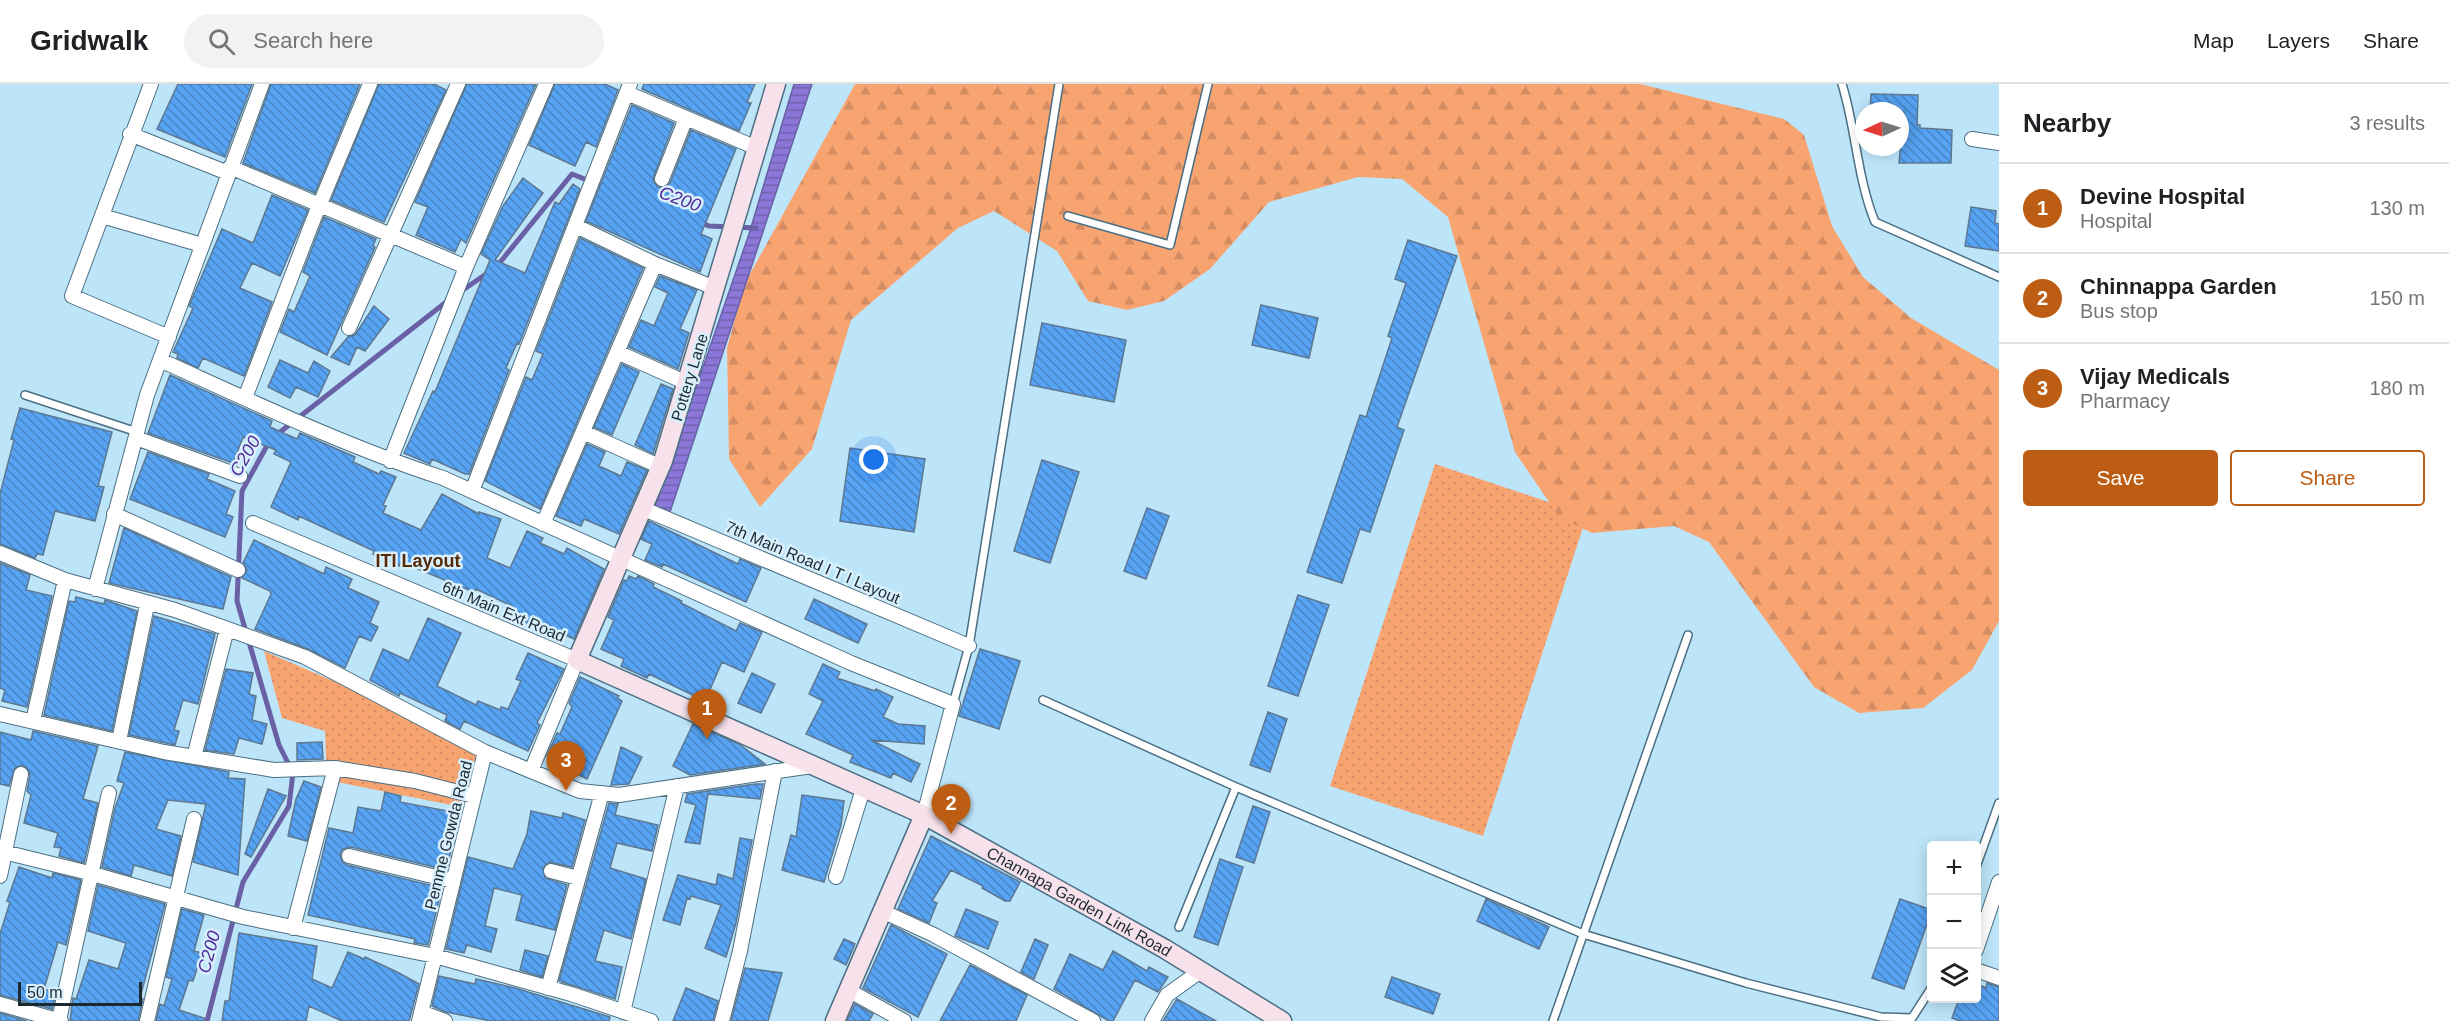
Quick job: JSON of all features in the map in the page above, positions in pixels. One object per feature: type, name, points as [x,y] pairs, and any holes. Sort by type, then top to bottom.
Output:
[{"type":"street","points":[[151,84],[130,134],[72,296],[169,337]]},
{"type":"street","points":[[95,589],[136,435],[160,360],[262,84]]},
{"type":"street","points":[[245,398],[369,84]]},
{"type":"street","points":[[349,328],[458,84]]},
{"type":"street","points":[[390,461],[466,267],[546,84]]},
{"type":"street","name":"Pottery Lane","points":[[577,660],[661,467],[776,84]]},
{"type":"street","points":[[472,491],[628,88],[686,118],[757,148]]},
{"type":"street","points":[[662,179],[686,118]]},
{"type":"street","points":[[130,134],[320,205],[389,237],[466,267]]},
{"type":"street","points":[[1972,139],[1999,143]]},
{"type":"street","points":[[102,216],[202,245]]},
{"type":"street","points":[[576,226],[655,264],[715,288]]},
{"type":"street","points":[[543,524],[655,264]]},
{"type":"street","points":[[617,352],[687,383]]},
{"type":"street","points":[[160,360],[390,461],[442,478],[472,491],[851,663],[953,704],[924,815],[835,1021]]},
{"type":"street","points":[[583,432],[661,467]]},
{"type":"street","points":[[136,435],[240,476]]},
{"type":"street","name":"7th Main Road I T I Layout","points":[[644,509],[969,646]]},
{"type":"street","points":[[114,514],[238,570]]},
{"type":"street","name":"6th Main Ext Road","points":[[253,523],[577,660]]},
{"type":"street","points":[[0,553],[65,580],[147,605],[174,610],[305,657],[484,752]]},
{"type":"street","points":[[33,721],[65,580]]},
{"type":"street","points":[[119,741],[147,605]]},
{"type":"street","points":[[194,757],[233,631]]},
{"type":"street","points":[[531,771],[577,660]]},
{"type":"street","name":"Channapa Garden Link Road","points":[[577,660],[924,815],[1166,949],[1199,972],[1282,1021]]},
{"type":"street","points":[[0,714],[194,757],[284,770],[335,768],[415,781],[474,796]]},
{"type":"street","name":"Pemme Gowda Road","points":[[420,1017],[484,752],[580,791],[619,795],[812,766]]},
{"type":"street","points":[[293,928],[335,768]]},
{"type":"street","points":[[722,1021],[740,951],[775,771]]},
{"type":"street","points":[[0,876],[3,852],[21,774]]},
{"type":"street","points":[[623,1012],[677,786]]},
{"type":"street","points":[[836,877],[864,789]]},
{"type":"street","points":[[0,1004],[60,1021],[109,793]]},
{"type":"street","points":[[548,988],[602,793]]},
{"type":"street","points":[[147,1021],[194,819]]},
{"type":"street","points":[[3,852],[177,897],[220,912],[435,956],[548,988],[651,1021]]},
{"type":"street","points":[[349,856],[453,881]]},
{"type":"street","points":[[551,871],[579,878]]},
{"type":"street","points":[[1977,949],[1999,882]]},
{"type":"street","points":[[882,911],[934,935],[1094,1021]]},
{"type":"street","points":[[1981,971],[1999,978]]},
{"type":"street","points":[[1152,1021],[1167,995],[1199,972]]},
{"type":"street","points":[[848,990],[904,1021]]},
{"type":"street","points":[[420,1017],[445,1021]]},
{"type":"lane","points":[[953,704],[969,646],[1059,84]]},
{"type":"lane","points":[[1068,216],[1170,245],[1208,84]]},
{"type":"lane","points":[[1842,84],[1850,110],[1866,200],[1875,222],[1999,277]]},
{"type":"lane","points":[[25,395],[136,435]]},
{"type":"lane","points":[[1553,1021],[1688,635]]},
{"type":"lane","points":[[1043,700],[1236,787],[1583,934],[1746,983],[1881,1017],[1912,1018],[1927,995]]},
{"type":"lane","points":[[1179,927],[1236,787]]},
{"type":"lane","points":[[1981,855],[1999,803]]},
{"type":"green space","points":[[855,84],[1640,84],[1784,119],[1804,135],[1832,226],[1863,277],[1911,318],[1999,370],[1999,621],[1972,670],[1923,708],[1859,713],[1814,687],[1709,542],[1674,526],[1592,533],[1560,518],[1515,452],[1448,217],[1402,179],[1358,177],[1269,202],[1210,269],[1164,301],[1127,310],[1088,301],[1057,251],[994,211],[958,228],[851,320],[812,449],[760,507],[729,459],[727,348],[745,283]]},
{"type":"green space","points":[[1435,464],[1587,515],[1483,836],[1330,786]]},
{"type":"green space","points":[[264,651],[481,745],[461,807],[327,780],[325,731],[282,718]]},
{"type":"shaded area","points":[[794,84],[812,84],[670,512],[655,506],[749,234]]},
{"type":"building","points":[[178,84],[252,84],[225,157],[157,129]]},
{"type":"building","points":[[271,84],[360,84],[315,193],[243,163]]},
{"type":"building","points":[[379,84],[434,84],[446,90],[384,222],[331,200]]},
{"type":"building","points":[[467,84],[536,84],[466,243],[461,239],[455,252],[416,235],[428,207],[415,202]]},
{"type":"building","points":[[555,84],[605,84],[618,90],[596,147],[586,142],[575,166],[529,145]]},
{"type":"building","points":[[644,84],[755,84],[747,102],[751,103],[739,131],[642,89]]},
{"type":"building","points":[[1871,94],[1918,95],[1917,125],[1920,125],[1920,128],[1952,130],[1951,163],[1899,163],[1900,156],[1909,156],[1909,102],[1871,102]]},
{"type":"building","points":[[632,105],[674,123],[654,176],[653,181],[658,187],[664,188],[670,183],[691,130],[736,149],[701,234],[712,239],[700,272],[586,221]]},
{"type":"building","points":[[523,178],[543,193],[495,260],[525,273],[555,202],[559,204],[573,184],[580,189],[519,344],[517,343],[506,368],[509,370],[469,474],[465,474],[432,459],[430,464],[404,453],[433,391],[435,392],[490,260],[481,254],[503,206]]},
{"type":"building","points":[[272,195],[308,210],[280,276],[252,263],[240,288],[272,302],[244,376],[203,358],[198,368],[177,358],[178,354],[173,352],[193,308],[189,306],[222,229],[253,243]]},
{"type":"building","points":[[1971,207],[1996,211],[1995,223],[1999,224],[1999,251],[1965,246]]},
{"type":"building","points":[[324,217],[376,239],[373,246],[375,247],[327,355],[280,332],[289,309],[294,312],[310,276],[303,272]]},
{"type":"building","points":[[580,238],[643,268],[540,509],[485,481],[526,377],[532,380],[543,354],[536,351]]},
{"type":"building","points":[[1408,240],[1457,256],[1397,427],[1404,430],[1370,532],[1360,529],[1342,583],[1307,572],[1360,415],[1366,417],[1392,338],[1388,336],[1406,283],[1395,279]]},
{"type":"building","points":[[660,276],[697,290],[680,329],[689,333],[678,369],[629,347],[641,320],[654,326],[668,293],[655,287]]},
{"type":"building","points":[[1261,305],[1318,318],[1309,358],[1252,345]]},
{"type":"building","points":[[374,306],[389,319],[365,351],[357,347],[349,365],[331,357],[348,337],[355,335]]},
{"type":"building","points":[[1042,323],[1126,340],[1114,402],[1030,385]]},
{"type":"building","points":[[280,360],[308,373],[314,361],[330,371],[318,397],[296,387],[290,398],[268,387]]},
{"type":"building","points":[[622,364],[639,372],[612,435],[594,427]]},
{"type":"building","points":[[170,375],[272,421],[270,427],[297,439],[300,433],[355,457],[353,462],[379,474],[381,471],[396,477],[383,505],[386,506],[383,513],[421,530],[442,494],[479,514],[479,512],[501,519],[487,558],[510,568],[527,531],[543,538],[540,543],[564,554],[567,548],[604,569],[574,639],[544,626],[542,630],[508,614],[512,606],[476,589],[474,592],[401,562],[399,566],[373,554],[374,551],[299,516],[298,520],[271,507],[291,462],[274,454],[276,450],[243,437],[233,463],[148,433]]},
{"type":"building","points":[[661,384],[673,389],[653,454],[635,445]]},
{"type":"building","points":[[20,408],[112,432],[98,486],[104,487],[95,521],[55,511],[43,555],[37,554],[35,558],[0,544],[0,494]]},
{"type":"building","points":[[587,444],[605,452],[599,466],[621,476],[627,462],[647,470],[619,534],[584,519],[581,526],[556,516]]},
{"type":"building","points":[[850,448],[925,459],[914,532],[840,521]]},
{"type":"building","points":[[148,452],[209,474],[207,479],[235,491],[226,514],[233,517],[225,537],[130,499]]},
{"type":"building","points":[[1042,460],[1079,472],[1050,563],[1014,551]]},
{"type":"building","points":[[1147,508],[1169,516],[1146,579],[1124,571]]},
{"type":"building","points":[[649,521],[738,564],[740,559],[761,568],[746,602],[663,564],[662,567],[645,560],[652,544],[641,539]]},
{"type":"building","points":[[124,528],[231,577],[223,609],[109,583]]},
{"type":"building","points":[[254,540],[324,574],[326,567],[352,579],[348,588],[379,602],[370,623],[378,627],[371,641],[359,636],[345,668],[308,649],[255,629],[271,594],[270,591],[242,578],[247,570],[243,563]]},
{"type":"building","points":[[0,563],[30,575],[26,590],[52,596],[27,707],[2,701],[5,690],[0,688]]},
{"type":"building","points":[[629,576],[636,579],[638,576],[654,584],[653,587],[736,631],[740,623],[762,632],[744,672],[722,662],[705,701],[649,674],[647,678],[621,666],[624,659],[601,649],[614,620],[608,617],[624,580],[627,581]]},
{"type":"building","points":[[1298,595],[1329,605],[1298,696],[1268,686]]},
{"type":"building","points":[[76,597],[104,604],[105,600],[137,611],[112,731],[44,715],[69,601],[75,602]]},
{"type":"building","points":[[814,599],[867,624],[858,643],[805,619]]},
{"type":"building","points":[[154,616],[215,634],[198,704],[183,700],[174,730],[179,731],[175,745],[129,735]]},
{"type":"building","points":[[428,618],[461,633],[437,686],[476,705],[478,701],[500,710],[501,707],[508,709],[521,681],[516,679],[528,653],[564,669],[537,723],[540,725],[528,751],[464,721],[460,729],[445,721],[447,715],[400,693],[399,696],[370,680],[383,649],[409,661]]},
{"type":"building","points":[[980,649],[1020,661],[999,729],[959,716]]},
{"type":"building","points":[[823,664],[840,672],[837,678],[875,691],[876,689],[893,697],[883,717],[898,724],[925,726],[924,744],[871,740],[920,764],[911,782],[893,773],[891,778],[850,762],[853,755],[806,734],[823,701],[809,694]]},
{"type":"building","points":[[226,669],[253,673],[249,694],[256,696],[252,720],[267,724],[262,744],[239,738],[234,754],[205,750]]},
{"type":"building","points":[[752,673],[775,684],[761,713],[738,703]]},
{"type":"building","points":[[580,677],[619,696],[617,698],[622,701],[587,779],[570,771],[572,767],[547,756],[572,707],[569,703]]},
{"type":"building","points":[[1268,712],[1287,719],[1270,772],[1250,765]]},
{"type":"building","points":[[693,724],[739,744],[765,764],[690,775],[673,766]]},
{"type":"building","points":[[33,731],[98,746],[83,799],[98,803],[84,863],[59,856],[61,848],[54,847],[58,833],[24,823],[31,795],[27,791],[30,775],[27,768],[22,765],[15,768],[9,786],[0,784],[0,732],[31,740]]},
{"type":"building","points":[[322,742],[323,759],[297,760],[297,743]]},
{"type":"building","points":[[621,747],[642,757],[629,784],[611,785]]},
{"type":"building","points":[[125,752],[229,772],[228,778],[245,779],[238,875],[193,862],[206,804],[168,800],[156,829],[181,836],[172,876],[134,865],[131,876],[102,867],[115,808],[124,783],[117,781]]},
{"type":"building","points":[[304,781],[321,787],[307,841],[288,836],[296,799]]},
{"type":"building","points":[[763,784],[760,799],[708,794],[700,844],[685,842],[696,805],[685,802],[687,794]]},
{"type":"building","points":[[268,789],[286,796],[251,857],[245,854]]},
{"type":"building","points":[[385,792],[401,796],[400,802],[458,813],[447,870],[351,847],[343,849],[340,854],[342,862],[347,865],[442,888],[428,945],[414,943],[415,939],[308,915],[329,828],[353,833],[358,807],[381,811]]},
{"type":"building","points":[[802,795],[844,801],[841,825],[824,882],[782,870],[791,835],[796,837]]},
{"type":"building","points":[[609,803],[618,804],[615,815],[658,825],[652,851],[617,843],[610,868],[646,879],[631,939],[604,930],[595,961],[622,967],[615,999],[559,981]]},
{"type":"building","points":[[1253,806],[1270,812],[1254,863],[1236,857]]},
{"type":"building","points":[[531,811],[562,818],[563,813],[585,820],[572,867],[549,862],[543,868],[545,878],[567,885],[555,930],[516,920],[522,895],[494,888],[485,926],[497,929],[491,952],[467,945],[464,953],[446,949],[468,857],[513,869],[527,834]]},
{"type":"building","points":[[931,836],[1020,882],[1010,901],[1005,901],[982,888],[983,886],[951,870],[932,901],[937,903],[929,923],[898,909]]},
{"type":"building","points":[[740,838],[752,840],[736,923],[726,957],[705,948],[721,905],[691,896],[690,899],[687,898],[680,925],[663,920],[678,875],[716,885],[718,874],[733,879]]},
{"type":"building","points":[[1220,859],[1243,867],[1218,945],[1194,937]]},
{"type":"building","points":[[19,867],[52,878],[53,873],[81,880],[66,945],[58,942],[44,989],[56,993],[52,1009],[0,995],[0,934],[10,902],[7,901]]},
{"type":"building","points":[[98,885],[165,904],[140,998],[143,999],[138,1021],[70,1021],[73,998],[76,999],[89,960],[118,969],[126,943],[88,931]]},
{"type":"building","points":[[1486,899],[1549,927],[1539,949],[1477,921]]},
{"type":"building","points":[[1900,899],[1927,908],[1927,924],[1904,989],[1872,978]]},
{"type":"building","points":[[182,909],[204,915],[194,951],[202,953],[193,981],[189,980],[179,1010],[204,1018],[204,1021],[156,1021],[160,1004],[164,1006],[172,979],[166,977]]},
{"type":"building","points":[[966,909],[998,922],[988,949],[955,936]]},
{"type":"building","points":[[891,925],[947,954],[918,1017],[863,988]]},
{"type":"building","points":[[239,933],[317,946],[312,979],[332,988],[348,952],[397,972],[419,984],[409,1021],[342,1021],[309,1006],[306,1021],[222,1021],[225,1001],[229,1001]]},
{"type":"building","points":[[844,939],[855,944],[846,965],[834,959]]},
{"type":"building","points":[[1035,939],[1048,945],[1034,979],[1021,972]]},
{"type":"building","points":[[525,950],[548,956],[542,977],[520,970]]},
{"type":"building","points":[[1113,951],[1147,971],[1149,967],[1168,977],[1158,992],[1135,980],[1113,1021],[1109,1021],[1054,989],[1070,954],[1103,970]]},
{"type":"building","points":[[970,965],[1027,995],[1016,1021],[940,1021]]},
{"type":"building","points":[[745,968],[782,973],[768,1021],[731,1021]]},
{"type":"building","points":[[439,976],[475,984],[476,979],[515,988],[610,1017],[609,1021],[491,1021],[446,1012],[432,1006]]},
{"type":"building","points":[[1392,977],[1440,994],[1433,1014],[1385,997]]},
{"type":"building","points":[[1987,983],[1999,987],[1999,1021],[1960,1021],[1952,1018],[1958,1003],[1981,1003],[1981,986],[1986,988]]},
{"type":"building","points":[[686,988],[718,1001],[713,1021],[673,1021]]},
{"type":"building","points":[[1177,999],[1216,1021],[1163,1021]]},
{"type":"building","points":[[855,1004],[873,1014],[869,1021],[847,1021]]},
{"type":"building","points":[[0,1013],[27,1021],[0,1021]]},
{"type":"waterway","name":"C200","points":[[497,266],[572,174],[607,188]]},
{"type":"waterway","name":"C200","points":[[700,222],[709,226],[756,228]]},
{"type":"waterway","name":"C200","points":[[460,292],[489,272]]},
{"type":"waterway","name":"C200","points":[[275,436],[450,299]]},
{"type":"waterway","name":"C200","points":[[207,1021],[243,882],[289,806],[293,773],[279,745],[237,601],[242,491],[269,442]]},
{"type":"place","name":"Devine Hospital","points":[[707,739]]},
{"type":"place","name":"Vijay Medicals","points":[[566,791]]},
{"type":"place","name":"Chinnappa Garden","points":[[951,834]]},
{"type":"district","name":"ITI Layout","points":[[418,561]]}]
